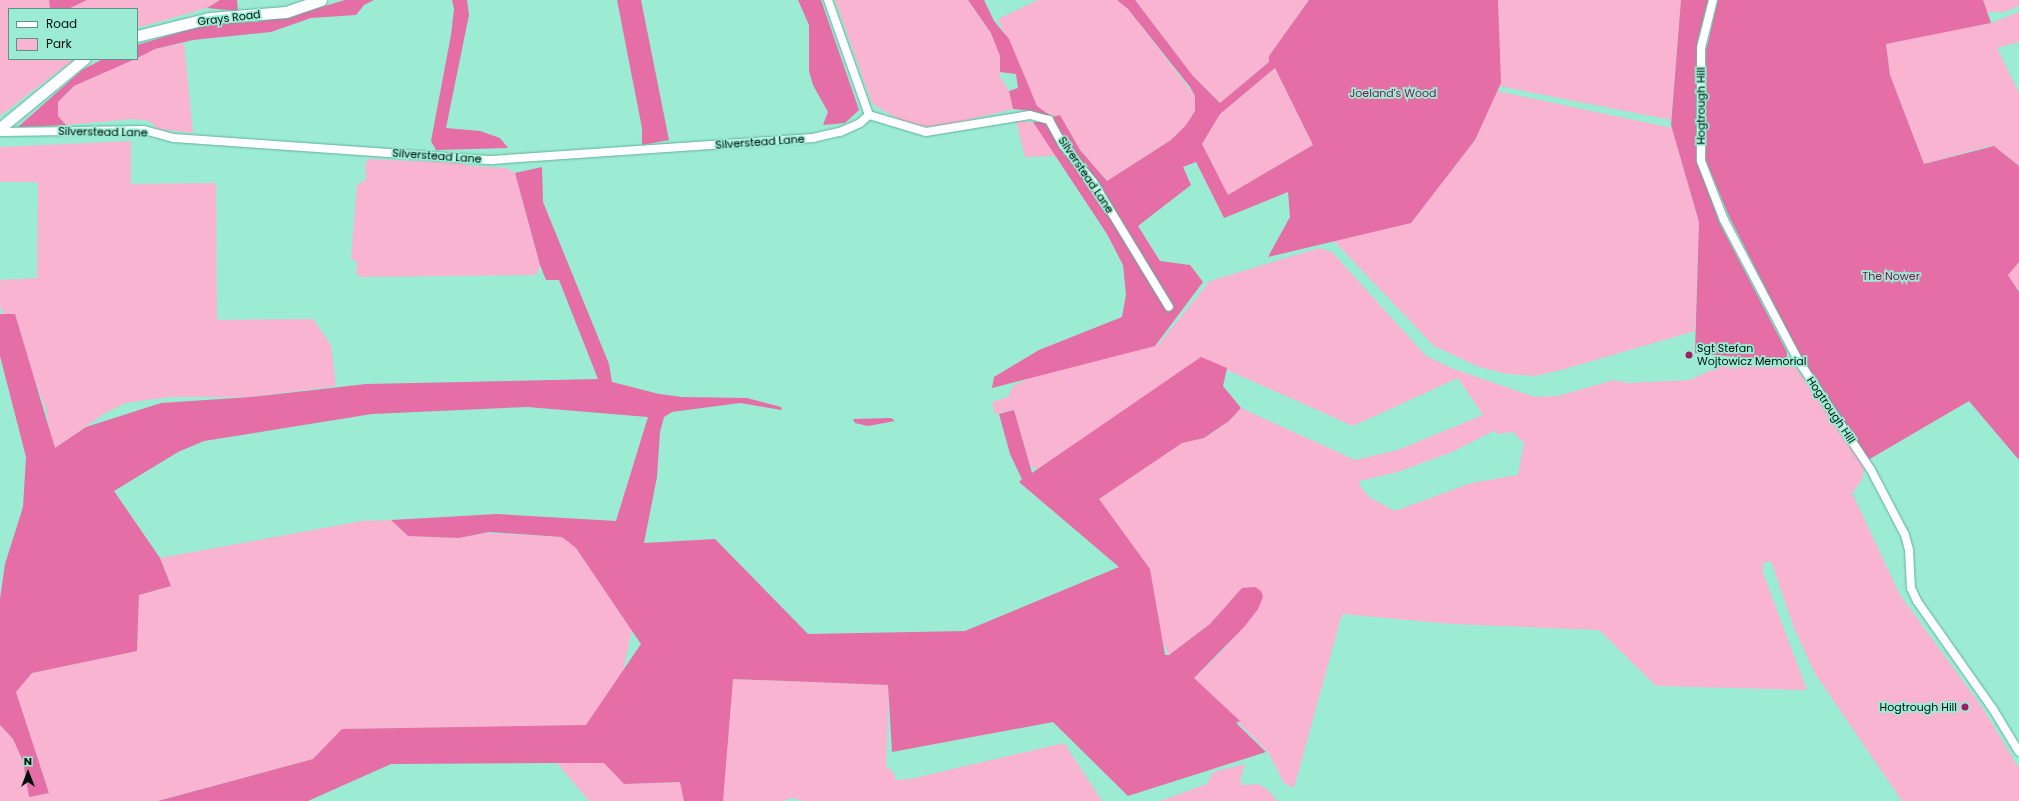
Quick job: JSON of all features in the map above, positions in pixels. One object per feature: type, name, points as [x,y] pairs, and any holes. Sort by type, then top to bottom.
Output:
[{"type":"street","name":"Grays Road","points":[[138,36],[209,18],[286,12],[321,0]]},
{"type":"street","points":[[828,0],[869,114]]},
{"type":"street","name":"Hogtrough Hill","points":[[1713,0],[1701,48],[1701,162],[1724,220],[1798,360],[1871,470],[1905,535],[1909,550],[1911,588],[1917,602],[1993,709],[2019,752]]},
{"type":"street","points":[[0,128],[83,60]]},
{"type":"street","name":"Silverstead Lane","points":[[0,132],[144,130],[174,138],[492,160],[812,138],[840,132],[860,123],[869,114],[926,132],[1030,115],[1049,120],[1063,144],[1093,182],[1169,307]]},
{"type":"green space","points":[[0,0],[49,0],[50,8],[8,8],[8,60],[73,60],[0,116]]},
{"type":"green space","points":[[49,0],[87,0],[70,8],[50,8]]},
{"type":"green space","points":[[87,0],[220,0],[207,8],[138,28],[138,8],[70,8]]},
{"type":"green space","points":[[220,0],[237,0],[238,11],[207,8]]},
{"type":"green space","points":[[345,0],[374,0],[364,5],[356,15],[311,18],[271,32],[193,40],[155,49],[138,58],[138,45],[207,24],[255,22],[287,17]]},
{"type":"green space","points":[[452,0],[467,0],[469,15],[446,128],[480,131],[500,138],[508,148],[436,150],[431,141],[451,35],[454,9]]},
{"type":"green space","points":[[617,0],[641,0],[669,140],[642,145],[642,128]]},
{"type":"green space","points":[[798,0],[821,0],[859,110],[845,123],[823,125],[828,112],[813,85],[809,71],[809,25]]},
{"type":"green space","points":[[835,0],[968,0],[995,39],[1000,56],[1000,77],[1009,91],[1013,109],[948,125],[915,128],[879,108],[872,103]]},
{"type":"green space","points":[[968,0],[984,0],[994,21],[1009,39],[1037,106],[1052,117],[1032,111],[1013,109],[1009,91],[1018,88],[1016,74],[1000,72],[1000,56],[991,33]]},
{"type":"green space","points":[[1038,0],[1117,0],[1128,9],[1195,96],[1195,111],[1186,125],[1171,140],[1107,181],[1080,150],[1060,115],[1052,117],[1037,106],[998,19]]},
{"type":"green space","name":"Joeland's Wood","points":[[1117,0],[1135,0],[1193,76],[1220,103],[1269,62],[1269,56],[1309,0],[1498,0],[1501,83],[1475,140],[1411,223],[1268,257],[1290,217],[1288,192],[1224,218],[1196,162],[1183,167],[1191,185],[1138,226],[1160,261],[1190,265],[1203,282],[1155,346],[992,388],[994,377],[1039,350],[1122,317],[1126,295],[1123,265],[1107,234],[1033,122],[1047,122],[1068,148],[1052,117],[1060,115],[1080,150],[1107,181],[1171,140],[1186,125],[1195,111],[1195,96],[1190,87],[1128,9]],"holes":[[[1275,68],[1313,145],[1228,195],[1202,144],[1220,114]]]},
{"type":"green space","points":[[1135,0],[1309,0],[1269,56],[1269,62],[1220,103],[1193,76]]},
{"type":"green space","points":[[1498,0],[1681,0],[1671,120],[1499,86]]},
{"type":"green space","points":[[1681,0],[1708,0],[1697,43],[1696,159],[1720,224],[1787,352],[1787,362],[1695,353],[1699,222],[1671,125]]},
{"type":"green space","name":"The Nower","points":[[1718,0],[1983,0],[1991,23],[1886,44],[1890,75],[1924,164],[1994,146],[2019,166],[2019,262],[2008,275],[2019,292],[2019,460],[1969,401],[1868,460],[1801,358],[1729,216],[1706,161],[1706,51]]},
{"type":"green space","points":[[1983,0],[2019,0],[2019,6],[2004,12],[1987,12]]},
{"type":"green space","points":[[2019,12],[2019,42],[1997,48],[2019,93],[2019,166],[1998,149],[1989,146],[1924,164],[1890,75],[1886,43],[1991,23]]},
{"type":"green space","points":[[184,43],[193,133],[158,129],[149,121],[134,119],[66,125],[58,116],[58,102],[74,86],[131,60],[138,60],[138,57],[155,49]]},
{"type":"green space","points":[[101,60],[133,60],[74,86],[58,102],[58,116],[66,125],[18,127],[82,70]]},
{"type":"green space","points":[[1275,68],[1313,145],[1228,196],[1202,144],[1220,114]]},
{"type":"green space","points":[[1497,91],[1672,128],[1699,222],[1695,331],[1561,370],[1535,376],[1507,374],[1479,367],[1434,346],[1334,241],[1411,223],[1475,140]]},
{"type":"green space","points":[[1016,121],[1033,122],[1057,156],[1025,157]]},
{"type":"green space","points":[[131,141],[131,184],[216,183],[217,320],[313,319],[331,345],[336,386],[251,397],[170,397],[125,403],[102,415],[53,450],[46,409],[14,325],[5,319],[0,305],[0,280],[37,278],[38,182],[0,182],[0,147]]},
{"type":"green space","points":[[368,159],[461,163],[471,166],[506,168],[515,173],[540,265],[537,275],[360,277],[356,273],[357,261],[351,260],[357,185],[366,179],[365,166]]},
{"type":"green space","points":[[542,167],[543,202],[609,364],[612,382],[659,394],[682,397],[747,398],[781,407],[782,410],[740,403],[672,412],[664,417],[660,432],[657,477],[644,543],[715,539],[808,634],[965,631],[1119,567],[1019,482],[1022,479],[1010,454],[999,414],[1014,410],[1032,473],[1201,357],[1227,368],[1223,386],[1241,408],[1229,421],[1204,438],[1182,443],[1099,499],[1150,569],[1165,655],[1169,655],[1210,624],[1242,588],[1255,587],[1261,591],[1263,597],[1258,609],[1245,626],[1194,678],[1240,721],[1236,723],[1266,752],[1128,796],[1053,722],[892,752],[888,685],[733,679],[723,801],[684,801],[680,782],[624,784],[604,763],[550,763],[391,764],[308,801],[158,801],[313,759],[342,729],[586,725],[641,644],[576,548],[562,537],[489,532],[459,538],[408,536],[391,520],[497,514],[616,521],[648,417],[527,407],[372,414],[204,441],[178,452],[114,491],[160,558],[171,586],[139,595],[137,651],[32,673],[16,692],[49,793],[29,797],[23,761],[13,739],[0,725],[0,599],[5,564],[23,507],[26,457],[0,356],[0,314],[15,314],[55,448],[86,427],[161,403],[251,397],[366,384],[598,379],[559,280],[546,280],[540,265],[515,173]]},
{"type":"green space","points":[[1319,248],[1332,252],[1426,356],[1451,368],[1535,397],[1558,396],[1614,380],[1628,383],[1690,380],[1728,362],[1745,361],[1769,367],[1790,364],[1796,368],[1864,465],[1862,480],[1852,493],[1900,595],[1982,707],[2019,768],[2019,801],[1902,801],[1814,672],[1794,628],[1771,561],[1763,563],[1763,573],[1807,690],[1656,686],[1599,630],[1452,624],[1342,614],[1294,788],[1284,783],[1268,752],[1194,678],[1222,651],[1258,609],[1242,588],[1210,624],[1169,655],[1097,501],[1150,462],[1182,443],[1204,438],[1214,432],[1229,421],[1241,408],[1355,460],[1398,450],[1483,415],[1458,378],[1353,426],[1205,360],[1072,450],[1038,469],[1029,465],[1014,410],[995,414],[992,402],[1008,397],[1013,386],[1042,372],[1135,347],[1158,345],[1210,281]],"holes":[[[1496,430],[1496,434],[1513,432],[1524,443],[1518,475],[1471,483],[1395,511],[1369,497],[1360,486],[1359,481],[1398,472],[1452,452]]]},
{"type":"green space","points":[[2019,262],[2019,288],[2018,290],[2008,275]]},
{"type":"green space","points":[[891,418],[895,421],[868,426],[855,423],[853,419]]},
{"type":"green space","points":[[391,520],[409,536],[459,538],[486,533],[563,537],[576,548],[632,629],[623,671],[586,726],[343,729],[313,759],[158,801],[0,801],[0,725],[13,739],[23,761],[29,796],[49,793],[16,692],[32,673],[137,651],[139,595],[171,586],[160,558],[362,521]]},
{"type":"green space","points":[[733,679],[889,685],[886,766],[894,773],[896,780],[910,779],[1064,743],[1102,801],[804,801],[792,798],[783,801],[722,801]]},
{"type":"green space","points":[[557,763],[604,763],[624,784],[681,782],[684,801],[589,801]]},
{"type":"green space","points":[[1245,764],[1240,780],[1242,785],[1258,784],[1268,790],[1277,801],[1160,801],[1207,784],[1213,772]]},
{"type":"place","name":"Sgt Stefan Wojtowicz Memorial","points":[[1689,355]]},
{"type":"place","name":"Hogtrough Hill","points":[[1965,707]]}]
